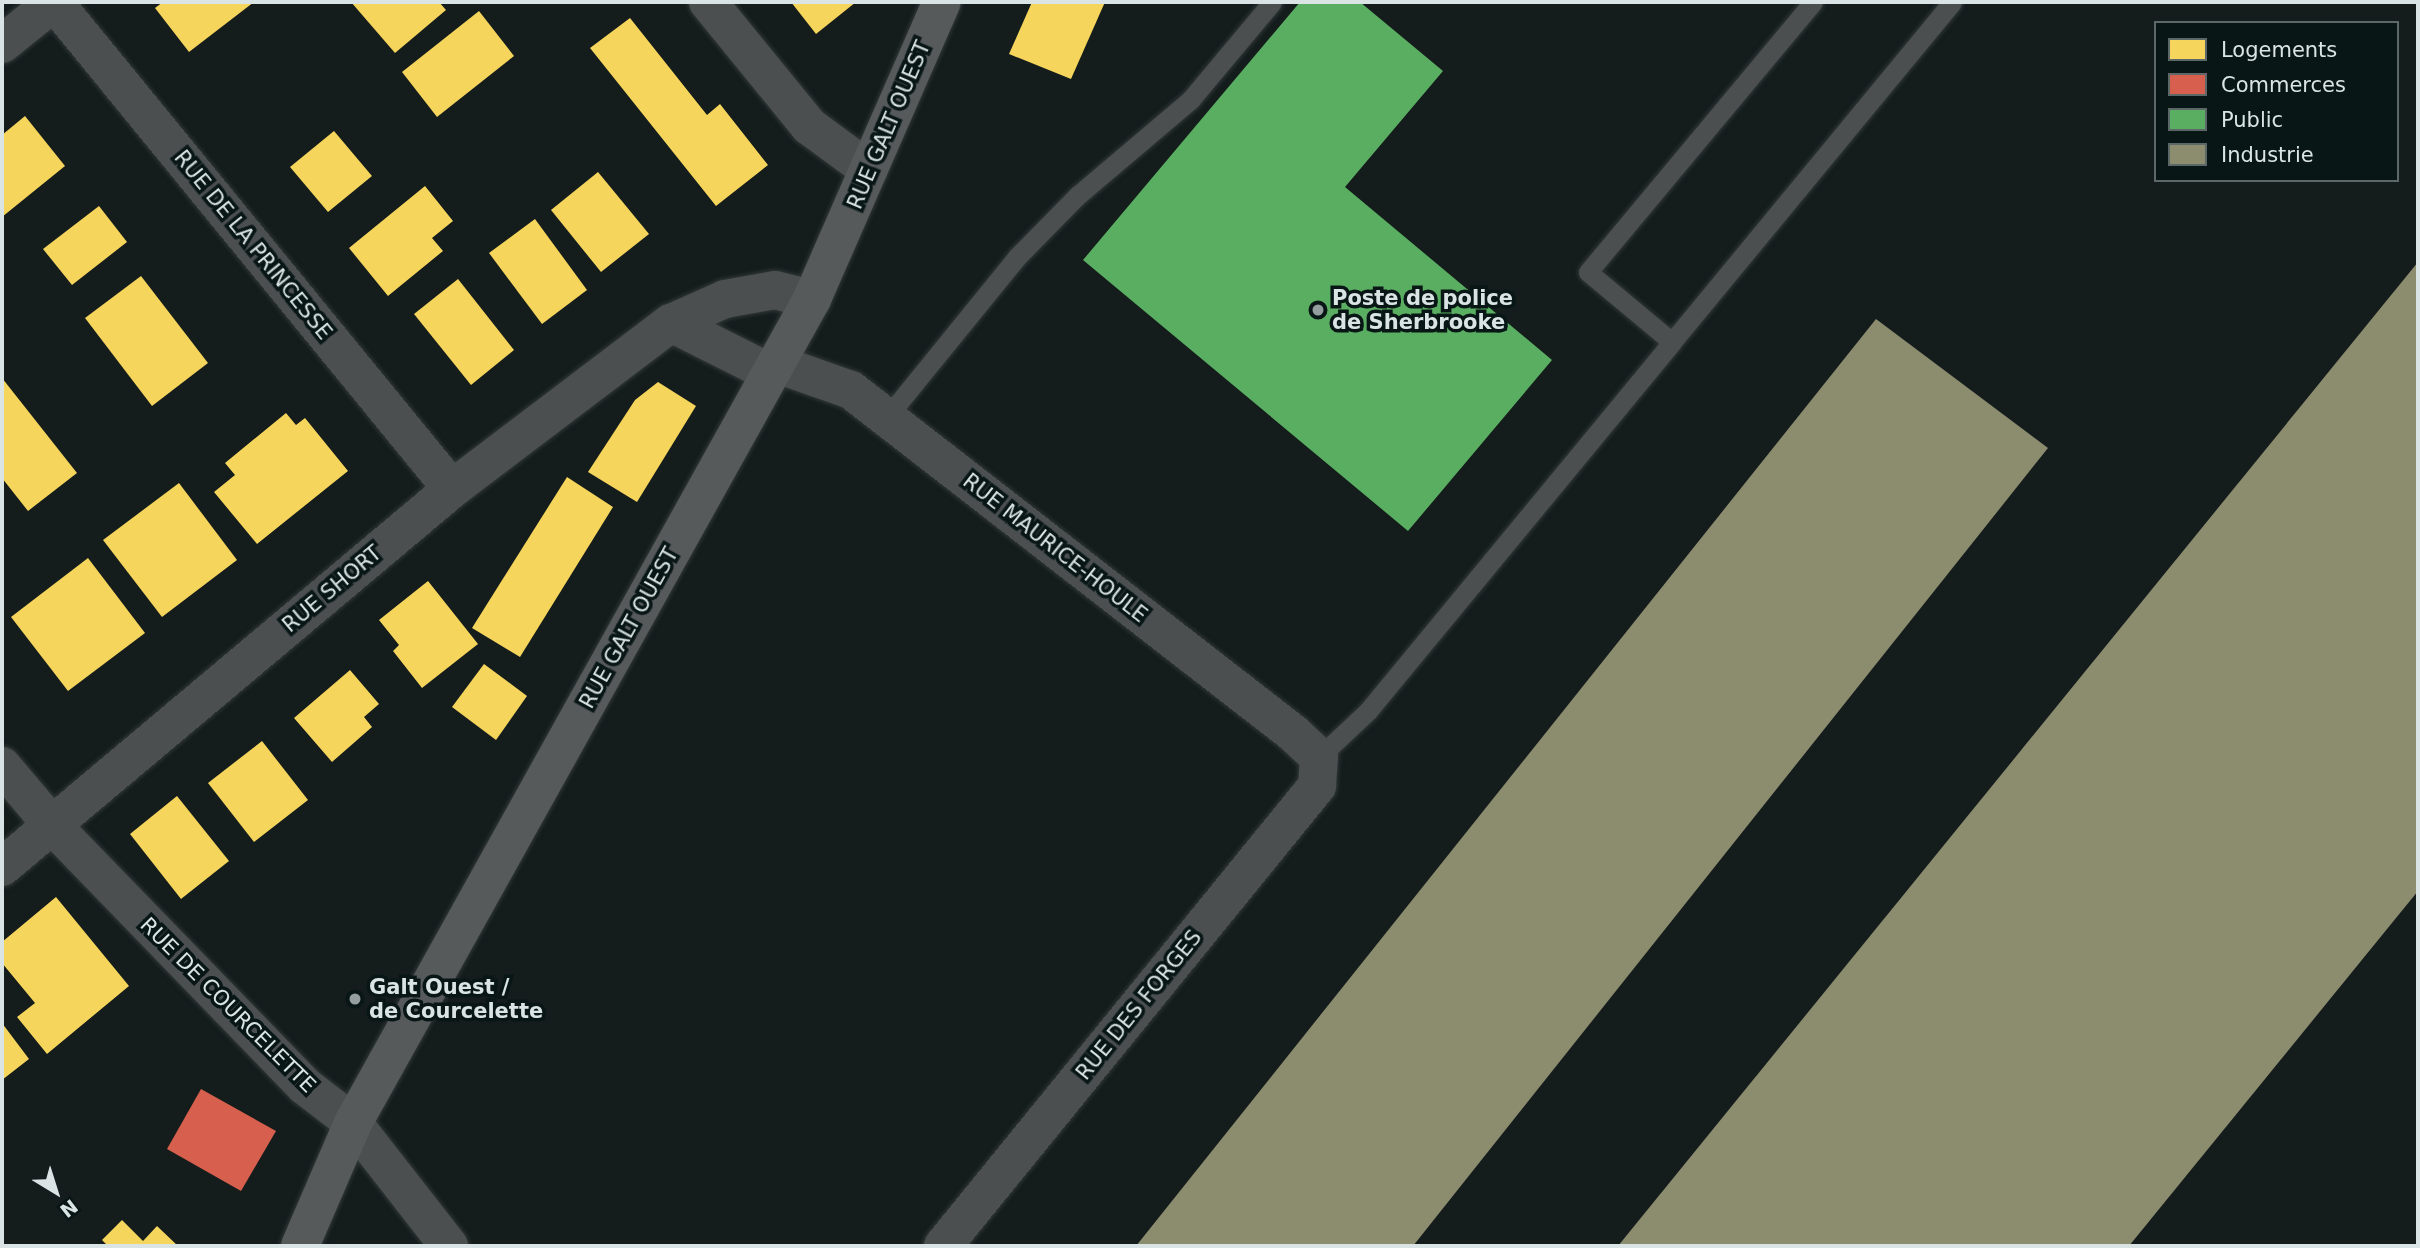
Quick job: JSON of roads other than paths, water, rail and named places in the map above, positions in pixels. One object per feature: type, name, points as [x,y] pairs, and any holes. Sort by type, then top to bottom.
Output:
[{"type":"main road","name":"RUE GALT OUEST","points":[[300,1246],[353,1123],[812,299],[942,2]]},
{"type":"street","points":[[2,44],[54,2]]},
{"type":"street","name":"RUE DE LA PRINCESSE","points":[[54,2],[452,489]]},
{"type":"street","points":[[708,2],[809,127],[869,170]]},
{"type":"street","name":"RUE SHORT","points":[[2,867],[452,489],[671,323],[725,299],[775,290],[812,299]]},
{"type":"street","points":[[671,323],[774,368]]},
{"type":"street","name":"RUE MAURICE-HOULE","points":[[774,368],[851,390],[1293,733],[1319,757]]},
{"type":"street","name":"RUE DES FORGES","points":[[943,1246],[1317,786],[1319,757]]},
{"type":"street","name":"RUE DE COURCELETTE","points":[[2,766],[52,825],[305,1086],[353,1123],[449,1246]]},
{"type":"lane","points":[[887,417],[1017,257],[1079,195],[1191,99],[1272,2]]},
{"type":"lane","points":[[1672,342],[1588,272],[1813,2]]},
{"type":"lane","points":[[1319,757],[1368,711],[1952,2]]},
{"type":"place","name":"Poste de police de Sherbrooke","points":[[1318,310]]},
{"type":"place","name":"Galt Ouest / de Courcelette","points":[[355,999]]}]
